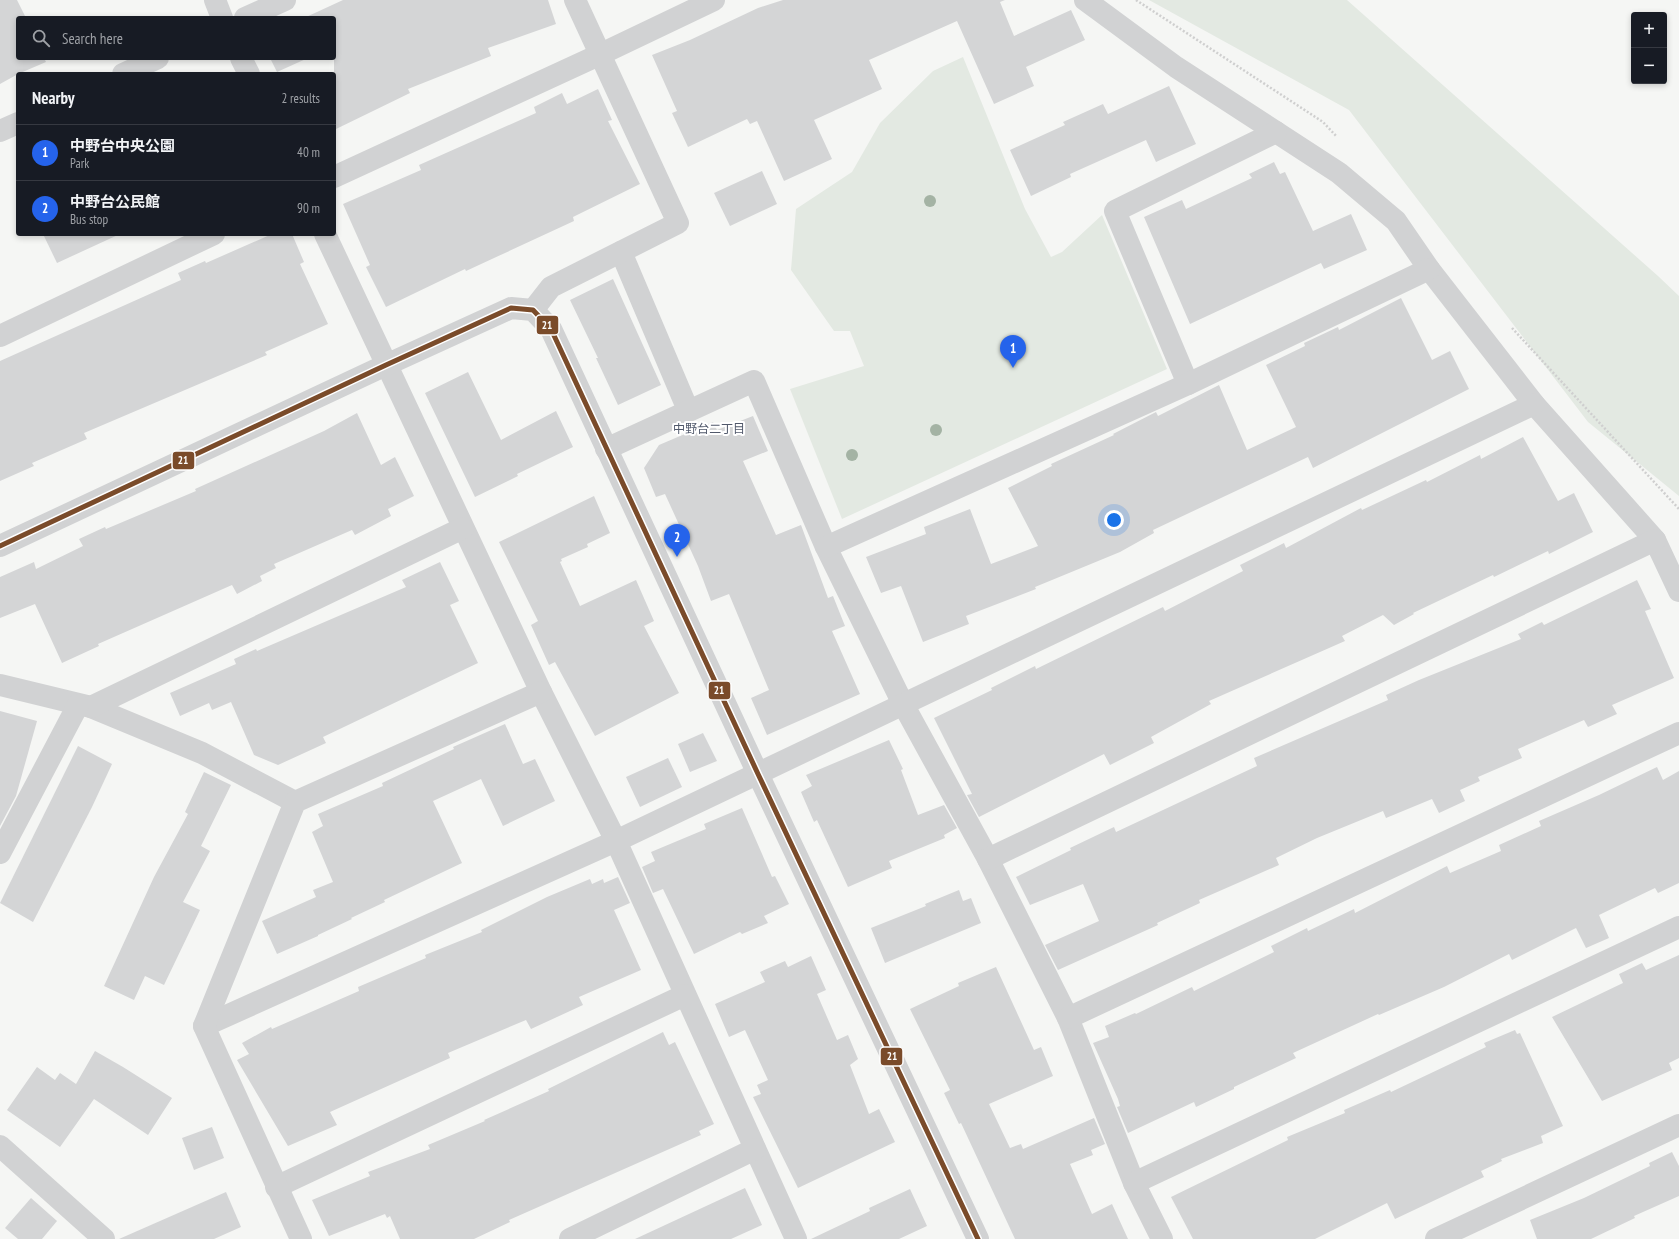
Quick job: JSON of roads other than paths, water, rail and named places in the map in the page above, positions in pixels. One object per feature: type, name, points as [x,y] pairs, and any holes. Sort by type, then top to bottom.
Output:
[{"type":"street","points":[[215,0],[221,16]]},
{"type":"street","points":[[249,16],[285,0]]},
{"type":"street","points":[[533,310],[551,287],[678,223],[575,0]]},
{"type":"street","points":[[336,176],[601,54],[714,0]]},
{"type":"street","points":[[1085,0],[1176,67],[1339,173],[1396,221],[1429,269],[1534,404],[1654,540],[1679,591]]},
{"type":"street","points":[[127,72],[154,60]]},
{"type":"street","points":[[242,60],[247,72]]},
{"type":"street","points":[[0,131],[16,124]]},
{"type":"street","points":[[1188,384],[1114,211],[1276,132]]},
{"type":"street","points":[[0,336],[210,236]]},
{"type":"street","points":[[326,236],[541,692],[616,841],[796,1239]]},
{"type":"street","points":[[621,252],[688,410]]},
{"type":"street","points":[[826,547],[1188,384],[1429,269]]},
{"type":"street","points":[[0,546],[511,308],[533,310],[551,329],[758,774],[978,1239]]},
{"type":"street","points":[[606,449],[688,410],[754,381],[826,547],[903,704],[988,859],[1068,1018],[1134,1183],[1162,1239]]},
{"type":"street","points":[[204,1026],[616,841],[1534,404]]},
{"type":"street","points":[[1,850],[84,706],[463,528]]},
{"type":"street","points":[[988,859],[1654,540]]},
{"type":"street","points":[[0,685],[84,706],[202,753],[295,802]]},
{"type":"street","points":[[301,1239],[276,1187],[204,1026],[295,802],[541,692]]},
{"type":"street","points":[[1068,1018],[1679,732]]},
{"type":"street","points":[[1134,1183],[1679,926]]},
{"type":"street","points":[[276,1187],[685,995]]},
{"type":"street","points":[[1436,1239],[1679,1125]]},
{"type":"street","points":[[0,1146],[104,1239]]},
{"type":"street","points":[[570,1239],[755,1149]]},
{"type":"place","name":"中野台中央公園","points":[[1013,368]]},
{"type":"place","name":"中野台公民館","points":[[677,557]]},
{"type":"district","name":"中野台二丁目","points":[[709,428]]}]
